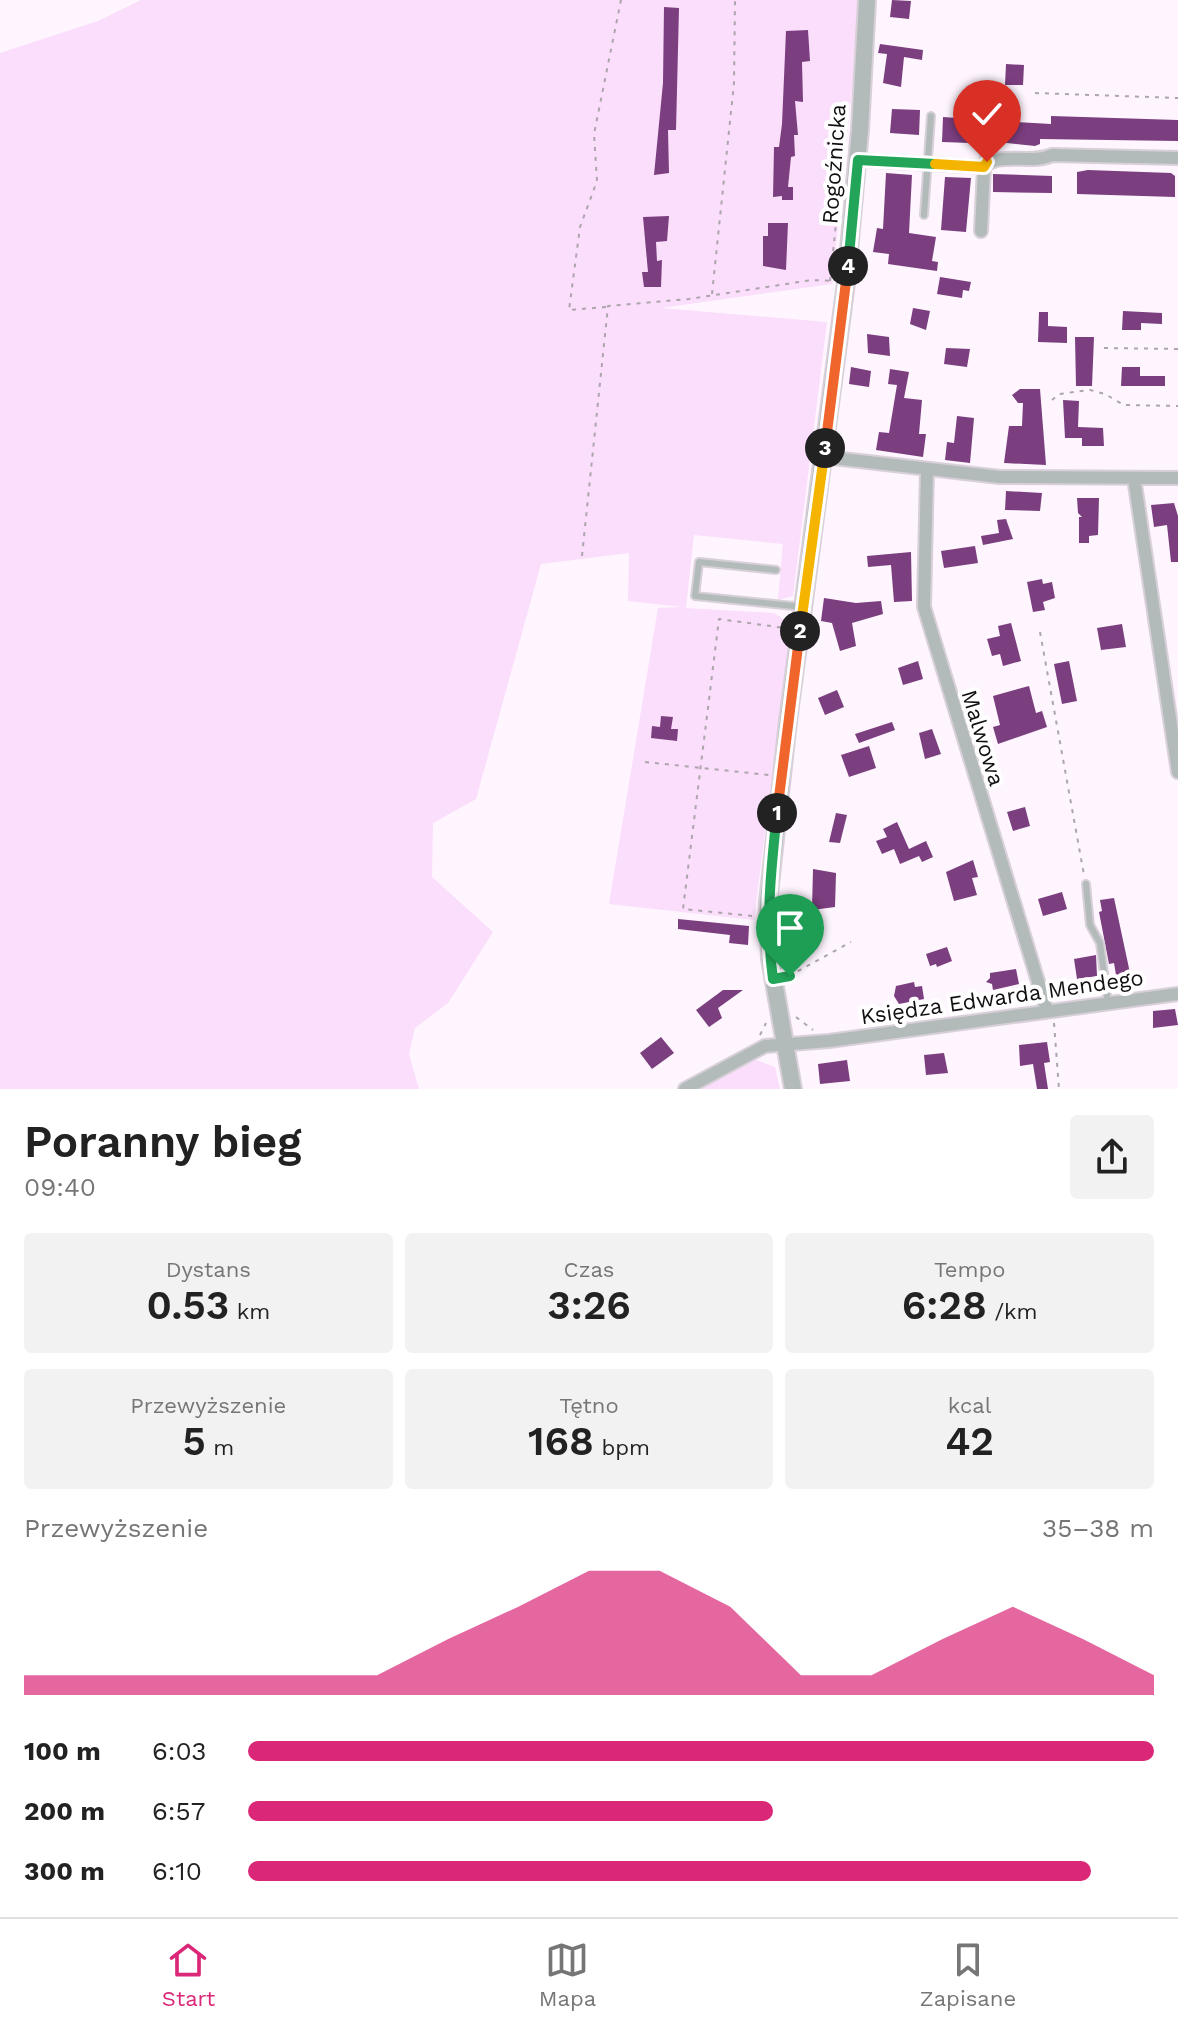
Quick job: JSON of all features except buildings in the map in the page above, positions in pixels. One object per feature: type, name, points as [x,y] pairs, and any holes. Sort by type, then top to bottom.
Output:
[{"type":"street","name":"Rogoźnicka","points":[[793,1089],[773,979],[768,925],[770,881],[846,283],[858,160],[867,0]]},
{"type":"street","points":[[980,110],[989,136],[981,231]]},
{"type":"street","points":[[858,160],[985,164],[1040,161],[1052,155],[1178,158]]},
{"type":"street","points":[[824,457],[1000,477],[1178,478]]},
{"type":"street","name":"Malwowa","points":[[927,470],[924,607],[1050,1010]]},
{"type":"street","points":[[1134,478],[1178,772]]},
{"type":"street","name":"Księdza Edwarda Mendego","points":[[685,1089],[756,1050],[1178,994]]},
{"type":"lane","points":[[924,215],[931,116]]},
{"type":"lane","points":[[776,570],[699,562],[695,596],[803,607]]},
{"type":"lane","points":[[1086,884],[1090,925],[1100,943],[1108,1003]]},
{"type":"path","points":[[621,0],[594,134],[597,181],[580,227],[569,310],[712,295],[812,280],[846,283]]},
{"type":"path","points":[[712,295],[734,83],[735,0]]},
{"type":"path","points":[[1035,93],[1178,98]]},
{"type":"path","points":[[582,556],[608,306]]},
{"type":"path","points":[[1104,348],[1178,349]]},
{"type":"path","points":[[1052,400],[1059,394],[1090,390],[1124,405],[1178,406]]},
{"type":"path","points":[[752,916],[683,909],[719,619],[785,628]]},
{"type":"path","points":[[1040,632],[1086,884]]},
{"type":"path","points":[[645,762],[774,776]]},
{"type":"path","points":[[773,979],[798,974],[851,942]]},
{"type":"path","points":[[790,1008],[802,1024],[818,1032]]},
{"type":"path","points":[[1050,1010],[1059,1089]]},
{"type":"shaded area","points":[[141,0],[857,0],[856,50],[832,284],[661,308],[827,322],[793,596],[778,600],[783,544],[694,535],[686,608],[774,613],[791,624],[754,920],[609,904],[658,608],[682,607],[628,601],[629,553],[541,564],[476,799],[433,823],[432,877],[493,932],[448,1003],[415,1028],[409,1054],[419,1089],[0,1089],[0,53],[98,21]]},
{"type":"shaded area","points":[[756,1060],[775,1067],[780,1089],[700,1089]]},
{"type":"route","points":[[790,976],[773,979],[768,902],[790,701],[846,283],[858,160],[984,167],[987,162]]}]
